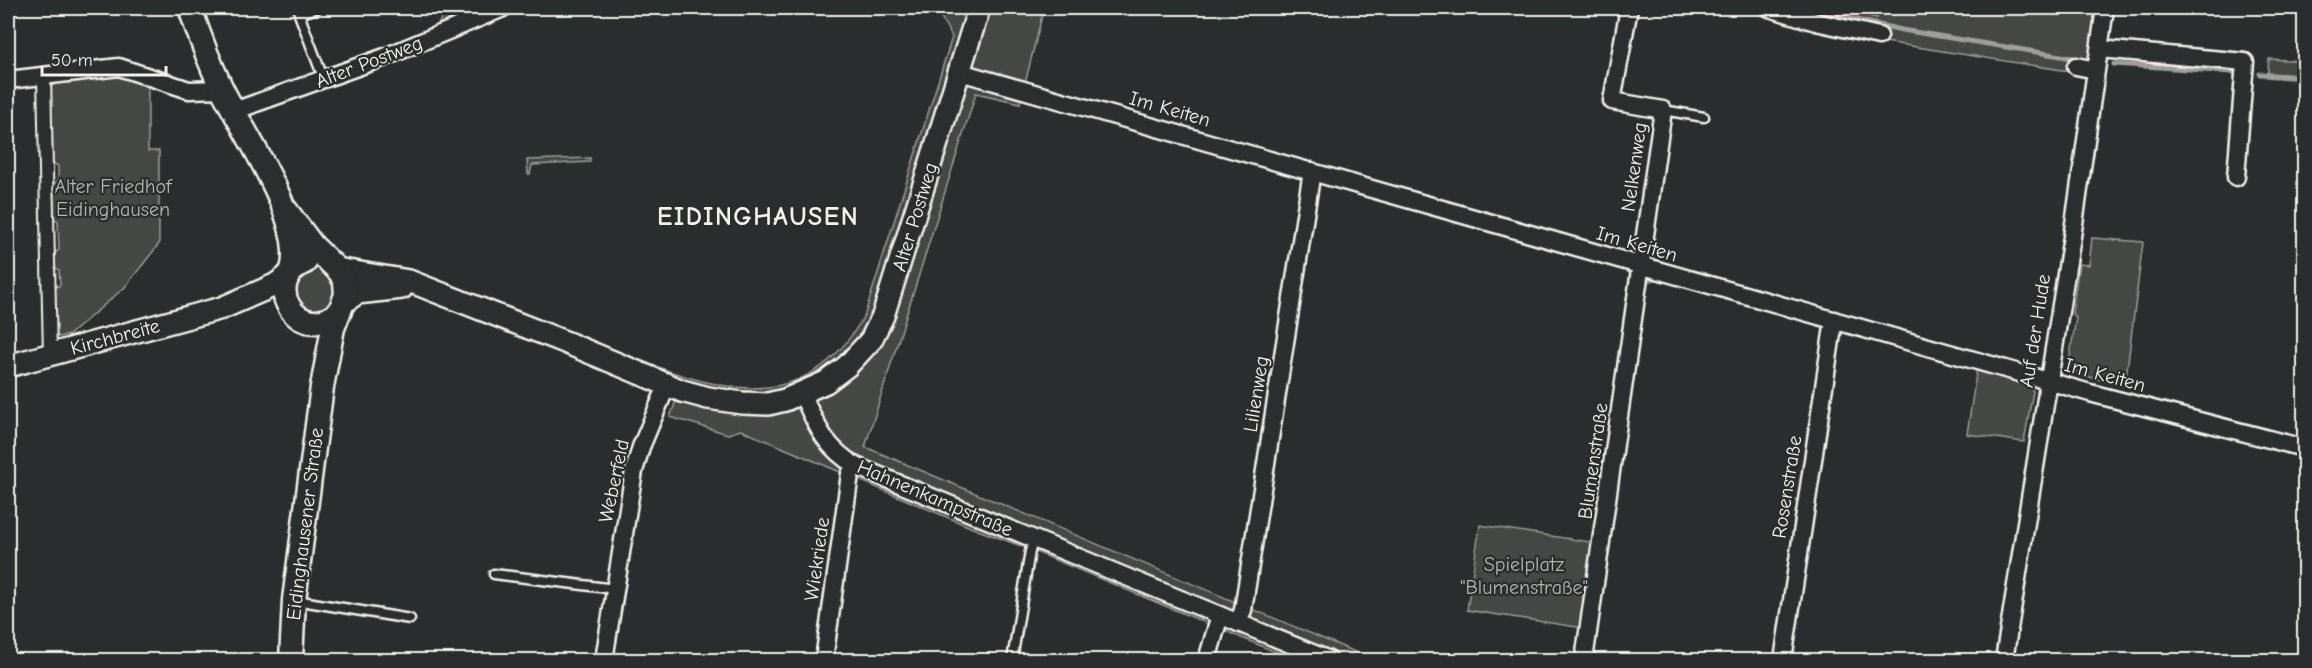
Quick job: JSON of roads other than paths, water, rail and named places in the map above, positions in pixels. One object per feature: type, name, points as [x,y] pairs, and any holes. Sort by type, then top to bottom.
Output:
[{"type":"main road","name":"Eidinghausener Straße","points":[[189,8],[215,89],[234,111],[283,206],[313,246],[345,282],[346,295],[333,328],[322,387],[294,600],[291,660]]},
{"type":"main road","name":"Eidinghausener Straße","points":[[283,206],[294,247],[284,294],[288,306],[294,314],[305,321],[313,333],[319,353],[322,387]]},
{"type":"main road","points":[[290,273],[310,261],[332,266]]},
{"type":"main road","points":[[305,321],[328,320],[342,306]]},
{"type":"street","name":"Alter Postweg","points":[[234,111],[324,80],[503,8]]},
{"type":"street","name":"Alter Postweg","points":[[802,394],[826,382],[847,366],[872,340],[897,275],[979,8]]},
{"type":"street","name":"Nelkenweg","points":[[1629,8],[1612,101],[1663,111],[1641,267]]},
{"type":"street","points":[[1769,8],[1816,22],[1879,36]]},
{"type":"street","name":"Auf der Hude","points":[[2004,660],[2105,8]]},
{"type":"street","points":[[2100,49],[2245,62],[2236,177]]},
{"type":"street","points":[[2076,66],[2096,70]]},
{"type":"street","points":[[8,81],[119,68],[189,90],[215,89]]},
{"type":"street","name":"Im Keiten","points":[[960,72],[1641,267],[2048,380],[2304,448]]},
{"type":"street","points":[[44,75],[50,355]]},
{"type":"street","name":"Lilienweg","points":[[1238,623],[1243,610],[1312,171]]},
{"type":"street","points":[[332,266],[409,281],[667,385],[708,398],[768,404],[802,394]]},
{"type":"street","name":"Blumenstraße","points":[[1584,660],[1641,267]]},
{"type":"street","name":"Kirchbreite","points":[[8,366],[222,308],[275,285],[290,273]]},
{"type":"street","points":[[342,306],[357,293],[373,290],[410,288],[433,290]]},
{"type":"street","name":"Kirchbreite","points":[[222,308],[263,304],[288,306]]},
{"type":"street","name":"Rosenstraße","points":[[1782,660],[1834,320]]},
{"type":"street","name":"Weberfeld","points":[[604,660],[634,471],[641,447],[667,385]]},
{"type":"street","name":"Hahnenkampstraße","points":[[802,394],[820,434],[840,456],[856,466],[1329,660]]},
{"type":"street","name":"Wiekriede","points":[[824,660],[850,474],[856,466]]},
{"type":"street","points":[[1207,660],[1220,615]]},
{"type":"lane","points":[[317,8],[299,14],[324,80]]},
{"type":"lane","points":[[1663,111],[1704,117]]},
{"type":"lane","points":[[1012,660],[1034,539]]},
{"type":"lane","points":[[494,574],[615,589]]},
{"type":"lane","points":[[294,600],[410,619]]},
{"type":"waterway","points":[[1801,8],[1902,30],[2079,59]]},
{"type":"waterway","points":[[2114,64],[2233,72]]},
{"type":"waterway","points":[[2260,74],[2304,77]]},
{"type":"district","name":"EIDINGHAUSEN","points":[[758,217]]},
{"type":"park label","name":"Alter Friedhof Eidinghausen","points":[[113,198]]},
{"type":"park label","name":"Spielplatz \"Blumenstraße\"","points":[[1524,576]]}]
